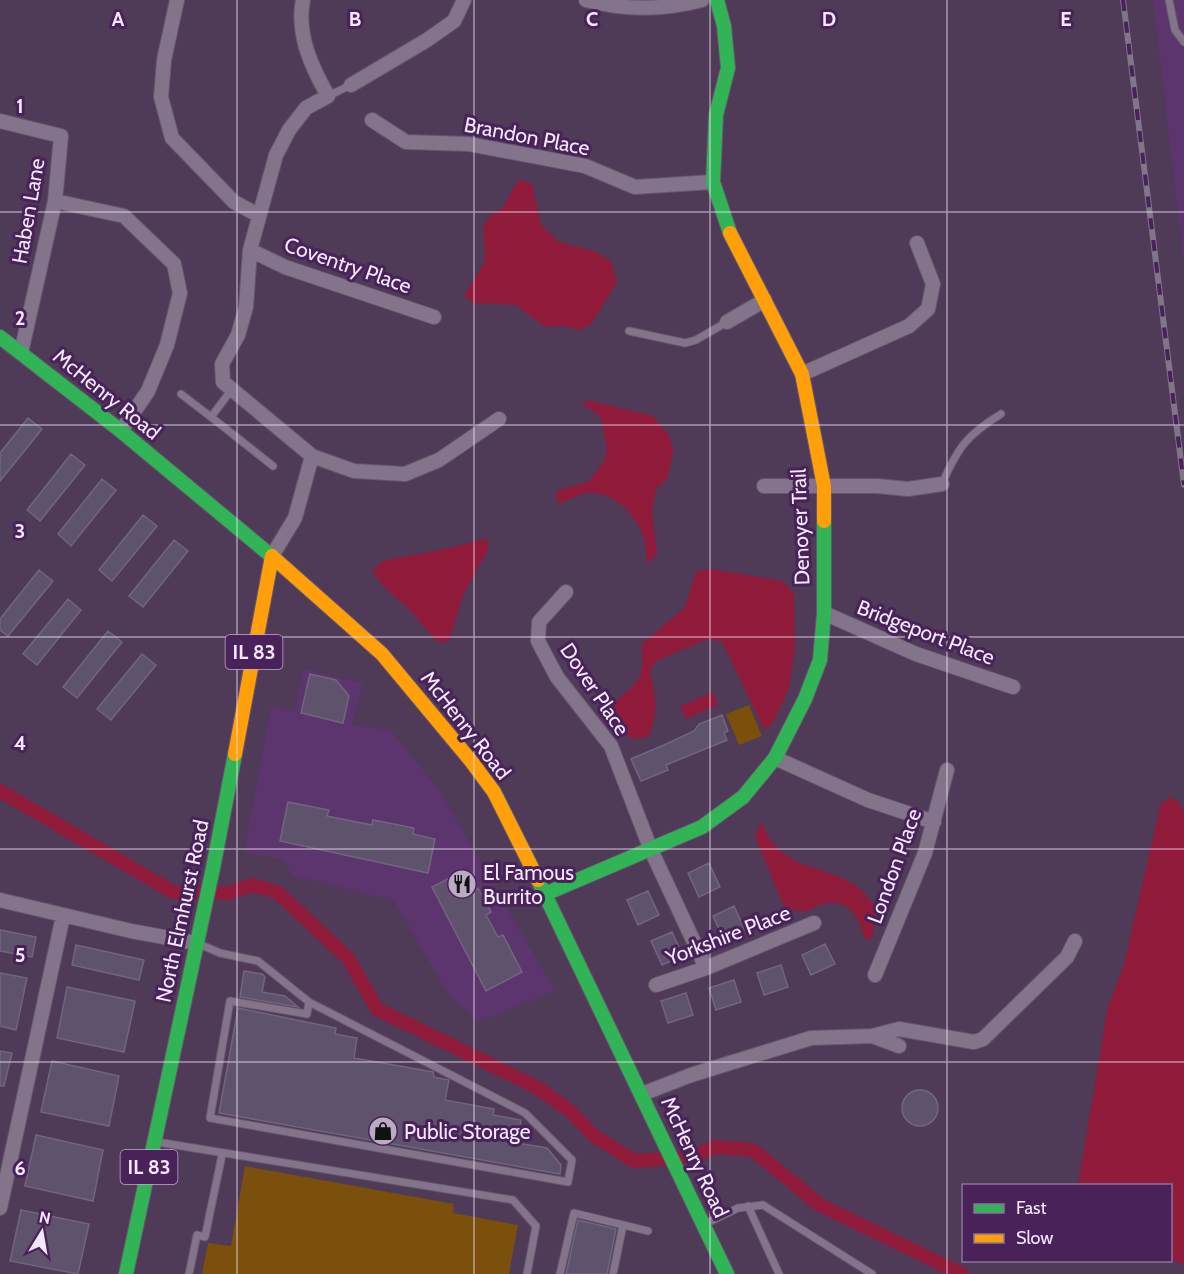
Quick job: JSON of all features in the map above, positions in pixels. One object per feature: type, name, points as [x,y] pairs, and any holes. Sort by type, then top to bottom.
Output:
[{"type":"main road","name":"Denoyer Trail","points":[[546,894],[702,827],[743,797],[775,758],[805,699],[820,660],[824,614],[824,486],[802,374],[732,241],[713,182],[716,115],[728,68],[724,26],[717,0]]},
{"type":"main road","name":"McHenry Road","points":[[0,337],[121,431],[272,556],[382,654],[471,761],[494,792],[546,894],[679,1169],[727,1274]]},
{"type":"main road","name":"North Elmhurst Road","points":[[126,1274],[223,816],[272,556]]},
{"type":"street","points":[[177,0],[164,60],[161,97],[172,138],[234,202],[258,215]]},
{"type":"street","points":[[303,0],[301,10],[303,36],[312,68],[328,96],[306,108],[289,130],[276,155],[250,250],[246,308],[238,335],[222,364],[223,382],[312,456],[354,471],[405,474],[439,460],[499,419]]},
{"type":"street","points":[[351,85],[454,21],[464,0]]},
{"type":"street","points":[[586,0],[604,5],[649,8],[681,6],[702,0]]},
{"type":"street","name":"Brandon Place","points":[[372,120],[406,142],[469,144],[585,166],[635,187],[713,182]]},
{"type":"street","name":"Haben Lane","points":[[0,121],[61,136],[55,201],[21,353]]},
{"type":"street","points":[[55,201],[124,216],[174,264],[180,293],[167,345],[148,391],[121,431]]},
{"type":"street","points":[[802,374],[909,326],[928,309],[933,284],[916,243]]},
{"type":"street","name":"Coventry Place","points":[[250,250],[285,267],[434,317]]},
{"type":"street","points":[[727,322],[765,300]]},
{"type":"street","points":[[272,556],[295,518],[312,456]]},
{"type":"street","points":[[764,486],[908,489],[942,484]]},
{"type":"street","name":"Dover Place","points":[[566,592],[539,622],[538,641],[557,677],[611,746],[651,850],[706,969]]},
{"type":"street","name":"Bridgeport Place","points":[[824,614],[916,654],[1013,687]]},
{"type":"street","points":[[775,758],[868,800],[934,822]]},
{"type":"street","name":"London Place","points":[[875,975],[925,853],[947,770]]},
{"type":"street","points":[[0,900],[63,916],[196,943]]},
{"type":"street","points":[[0,1208],[63,916]]},
{"type":"street","name":"Yorkshire Place","points":[[657,985],[706,969],[814,923]]},
{"type":"street","points":[[642,1094],[691,1075],[811,1038],[872,1036],[899,1029],[970,1042],[983,1039],[1067,957],[1075,941]]},
{"type":"street","points":[[872,1036],[899,1046]]},
{"type":"lane","points":[[1169,0],[1175,30],[1184,42]]},
{"type":"lane","points":[[328,96],[351,85]]},
{"type":"lane","points":[[629,331],[686,342],[696,340],[727,322]]},
{"type":"lane","points":[[211,417],[232,389]]},
{"type":"lane","points":[[181,394],[273,466]]},
{"type":"lane","points":[[942,484],[957,449],[974,430],[1001,414]]},
{"type":"lane","points":[[196,943],[220,953],[258,961],[309,1002],[525,1113],[572,1160],[568,1182],[210,1118],[230,1001],[307,1014],[309,1002]]},
{"type":"lane","points":[[154,1142],[222,1155],[513,1200],[536,1226],[527,1274]]},
{"type":"lane","points":[[189,1274],[197,1235],[205,1236],[222,1155]]},
{"type":"lane","points":[[704,1224],[748,1206],[763,1205],[872,1274]]},
{"type":"lane","points":[[748,1206],[779,1274]]},
{"type":"lane","points":[[560,1274],[574,1213],[648,1231]]},
{"type":"lane","points":[[613,1274],[623,1225]]},
{"type":"shaded area","points":[[1153,0],[1184,0],[1184,265]]},
{"type":"shaded area","points":[[522,180],[532,184],[541,225],[559,242],[594,251],[611,261],[617,282],[592,323],[581,330],[563,326],[545,327],[516,305],[473,303],[464,296],[485,261],[483,227],[489,217],[503,207],[517,182]]},
{"type":"shaded area","points":[[587,400],[653,416],[670,437],[673,452],[668,478],[656,489],[652,512],[657,554],[647,563],[645,541],[639,527],[628,512],[613,499],[605,495],[587,493],[561,503],[555,499],[558,490],[588,482],[605,460],[607,446],[600,416],[583,405]]},
{"type":"shaded area","points":[[486,538],[489,548],[463,595],[450,639],[444,643],[436,641],[413,613],[384,587],[372,571],[382,561],[454,547]]},
{"type":"shaded area","points":[[712,569],[783,581],[794,594],[795,648],[789,688],[772,725],[764,729],[722,642],[708,639],[656,661],[650,672],[654,689],[654,721],[648,737],[632,739],[615,726],[609,707],[637,681],[642,667],[641,645],[685,607],[695,574],[700,570]]},
{"type":"shaded area","points":[[303,669],[363,683],[352,725],[390,730],[439,789],[555,991],[479,1022],[448,994],[394,901],[291,875],[285,860],[244,852],[271,706],[294,711]]},
{"type":"shaded area","points":[[713,692],[718,705],[686,719],[680,706]]},
{"type":"shaded area","points":[[749,705],[762,736],[739,745],[726,714]]},
{"type":"shaded area","points":[[1170,797],[1180,803],[1184,814],[1184,1265],[1172,1259],[1172,1184],[1078,1184],[1108,1006],[1123,968],[1161,803]]},
{"type":"shaded area","points":[[761,822],[779,850],[790,858],[841,877],[861,890],[878,908],[872,938],[865,939],[855,916],[843,905],[824,904],[806,912],[792,910],[783,904],[755,837]]},
{"type":"shaded area","points":[[245,1166],[454,1204],[453,1213],[518,1225],[509,1274],[202,1274],[208,1243],[231,1246]]},
{"type":"building","points":[[28,418],[42,429],[0,481],[0,453]]},
{"type":"building","points":[[71,454],[85,465],[40,521],[27,510]]},
{"type":"building","points":[[102,479],[116,490],[71,546],[58,534]]},
{"type":"building","points":[[143,515],[157,526],[112,581],[99,570]]},
{"type":"building","points":[[174,540],[188,551],[143,607],[129,596]]},
{"type":"building","points":[[39,570],[53,581],[8,636],[0,630],[0,619]]},
{"type":"building","points":[[68,599],[81,610],[37,665],[23,654]]},
{"type":"building","points":[[108,631],[122,642],[77,698],[63,687]]},
{"type":"building","points":[[142,654],[156,665],[111,720],[97,709]]},
{"type":"building","points":[[310,674],[336,680],[349,696],[343,723],[301,713]]},
{"type":"building","points":[[722,715],[728,731],[724,733],[727,740],[666,765],[668,770],[641,781],[631,759],[694,731],[699,724]]},
{"type":"building","points":[[288,802],[329,810],[327,816],[372,825],[373,820],[414,828],[413,834],[435,839],[428,873],[280,841]]},
{"type":"building","points":[[709,863],[720,887],[699,897],[688,873]]},
{"type":"building","points":[[463,871],[473,891],[478,888],[491,912],[486,915],[498,937],[503,935],[522,972],[486,991],[432,887]]},
{"type":"building","points":[[648,891],[659,915],[638,925],[627,900]]},
{"type":"building","points":[[734,906],[745,930],[724,940],[713,916]]},
{"type":"building","points":[[0,930],[36,937],[32,957],[0,951]]},
{"type":"building","points":[[672,932],[683,956],[662,965],[651,941]]},
{"type":"building","points":[[825,944],[835,964],[811,975],[802,955]]},
{"type":"building","points":[[76,945],[144,960],[139,980],[72,965]]},
{"type":"building","points":[[781,965],[788,987],[764,995],[757,973]]},
{"type":"building","points":[[244,971],[262,974],[265,977],[262,992],[285,996],[298,1007],[240,997]]},
{"type":"building","points":[[0,973],[27,978],[16,1030],[0,1026]]},
{"type":"building","points":[[734,980],[741,1002],[716,1010],[709,988]]},
{"type":"building","points":[[67,987],[135,1001],[124,1052],[57,1038]]},
{"type":"building","points":[[686,993],[693,1015],[668,1023],[661,1001]]},
{"type":"building","points":[[238,1008],[336,1028],[335,1034],[357,1038],[354,1058],[433,1072],[434,1077],[449,1080],[445,1100],[494,1109],[493,1115],[521,1120],[517,1143],[547,1148],[561,1165],[560,1174],[219,1113]]},
{"type":"building","points":[[0,1051],[12,1053],[4,1086],[0,1086]]},
{"type":"building","points":[[52,1061],[119,1076],[109,1126],[41,1112]]},
{"type":"building","points":[[920,1090],[933,1095],[938,1108],[933,1121],[920,1126],[907,1121],[902,1108],[907,1095]]},
{"type":"building","points":[[36,1135],[103,1150],[93,1201],[25,1186]]},
{"type":"building","points":[[21,1210],[89,1224],[78,1274],[10,1261]]},
{"type":"building","points":[[578,1220],[616,1229],[607,1274],[566,1274]]},
{"type":"waterway","points":[[0,791],[173,892],[229,893],[252,885],[277,892],[348,958],[377,1009],[536,1087],[569,1110],[594,1136],[634,1161],[691,1157],[715,1147],[753,1150],[820,1205],[962,1274]]},
{"type":"railway","points":[[1123,0],[1184,485]]},
{"type":"traffic: fast","points":[[717,0],[724,26],[728,68],[716,115],[713,182],[730,233]]},
{"type":"traffic: fast","points":[[0,337],[121,431],[275,559]]},
{"type":"traffic: fast","points":[[545,894],[702,827],[743,797],[775,758],[805,699],[820,660],[824,613],[824,521]]},
{"type":"traffic: fast","points":[[126,1274],[213,868],[235,754]]},
{"type":"traffic: fast","points":[[538,880],[727,1274]]},
{"type":"traffic: slow","points":[[730,233],[802,374],[824,486],[824,521]]},
{"type":"traffic: slow","points":[[235,754],[272,556]]},
{"type":"traffic: slow","points":[[275,559],[382,654],[471,761],[494,792],[538,880]]},
{"type":"place","name":"El Famous Burrito","points":[[462,884]]},
{"type":"place","name":"Public Storage","points":[[383,1131]]}]
